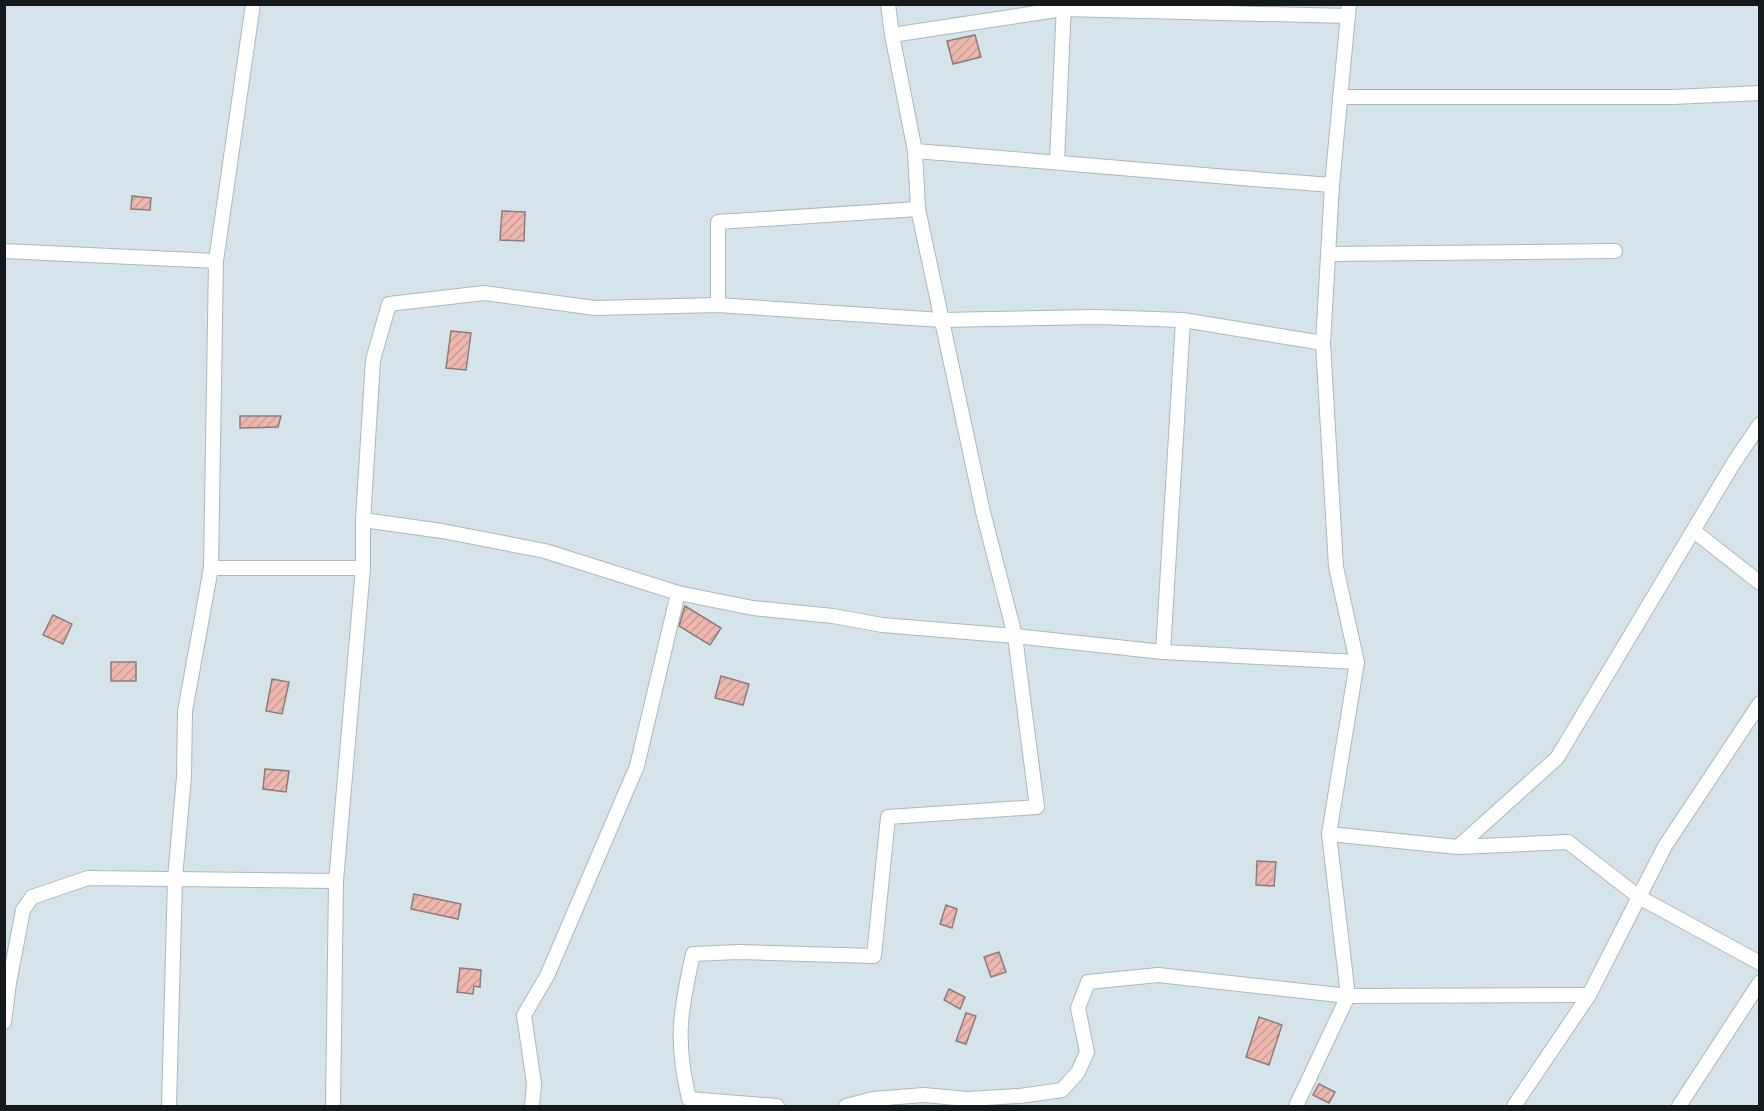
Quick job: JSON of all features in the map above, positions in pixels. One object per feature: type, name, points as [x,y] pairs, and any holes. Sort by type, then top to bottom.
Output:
[{"type":"street","points":[[169,1107],[175,878],[184,777],[185,711],[211,568],[216,261],[253,4]]},
{"type":"street","points":[[777,1107],[689,1099],[682,1069],[679,1036],[681,1006],[693,954],[739,952],[874,956],[888,817],[1037,807],[1015,636],[983,512],[918,208],[915,151],[888,4]]},
{"type":"street","points":[[892,35],[1064,7],[1349,10],[1332,185],[1323,343],[1336,567],[1358,662],[1329,834],[1348,996],[1296,1107]]},
{"type":"street","points":[[1057,162],[1064,7]]},
{"type":"street","points":[[1340,98],[1673,97],[1760,93]]},
{"type":"street","points":[[915,151],[1332,185]]},
{"type":"street","points":[[718,305],[718,222],[918,208]]},
{"type":"street","points":[[4,250],[216,261]]},
{"type":"street","points":[[1329,254],[1615,251]]},
{"type":"street","points":[[333,1107],[336,881],[363,568],[363,520],[373,360],[389,304],[484,293],[595,308],[718,305],[941,320],[1096,317],[1183,320],[1323,343]]},
{"type":"street","points":[[1163,652],[1183,320]]},
{"type":"street","points":[[1458,847],[1557,758],[1732,464],[1760,424]]},
{"type":"street","points":[[363,520],[442,531],[545,551],[678,593],[753,608],[833,616],[882,625],[1163,652],[1358,662]]},
{"type":"street","points":[[1694,531],[1760,583]]},
{"type":"street","points":[[211,568],[363,568]]},
{"type":"street","points":[[532,1107],[534,1084],[524,1015],[547,976],[637,766],[678,593]]},
{"type":"street","points":[[1514,1107],[1589,995],[1665,846],[1760,703]]},
{"type":"street","points":[[1329,834],[1458,847],[1568,842],[1639,897],[1760,963]]},
{"type":"street","points":[[4,1022],[23,910],[32,897],[88,879],[336,881]]},
{"type":"street","points":[[846,1107],[873,1099],[924,1095],[967,1099],[1020,1096],[1062,1090],[1078,1072],[1087,1052],[1078,1008],[1088,982],[1158,975],[1348,996],[1589,995]]},
{"type":"street","points":[[1679,1107],[1760,982]]},
{"type":"building","points":[[975,35],[981,57],[953,64],[947,41]]},
{"type":"building","points":[[132,196],[151,198],[150,210],[131,209]]},
{"type":"building","points":[[502,211],[525,212],[524,241],[500,240]]},
{"type":"building","points":[[451,331],[471,333],[466,370],[446,368]]},
{"type":"building","points":[[240,416],[281,416],[278,427],[240,428]]},
{"type":"building","points":[[685,606],[721,628],[710,645],[679,626]]},
{"type":"building","points":[[53,615],[72,624],[63,644],[43,635]]},
{"type":"building","points":[[111,662],[136,662],[136,681],[111,681]]},
{"type":"building","points":[[721,676],[749,684],[743,705],[715,698]]},
{"type":"building","points":[[272,679],[289,682],[282,714],[266,711]]},
{"type":"building","points":[[265,769],[289,771],[286,792],[263,789]]},
{"type":"building","points":[[1257,861],[1276,862],[1274,886],[1256,885]]},
{"type":"building","points":[[414,894],[461,904],[458,919],[411,909]]},
{"type":"building","points":[[946,905],[957,909],[952,928],[940,924]]},
{"type":"building","points":[[999,952],[1006,972],[991,977],[984,957]]},
{"type":"building","points":[[460,968],[481,970],[480,987],[474,986],[473,994],[457,992]]},
{"type":"building","points":[[949,989],[965,997],[960,1009],[944,1000]]},
{"type":"building","points":[[966,1013],[976,1016],[966,1044],[956,1041]]},
{"type":"building","points":[[1259,1017],[1282,1025],[1269,1065],[1246,1057]]},
{"type":"building","points":[[1319,1084],[1335,1092],[1329,1103],[1313,1095]]}]
